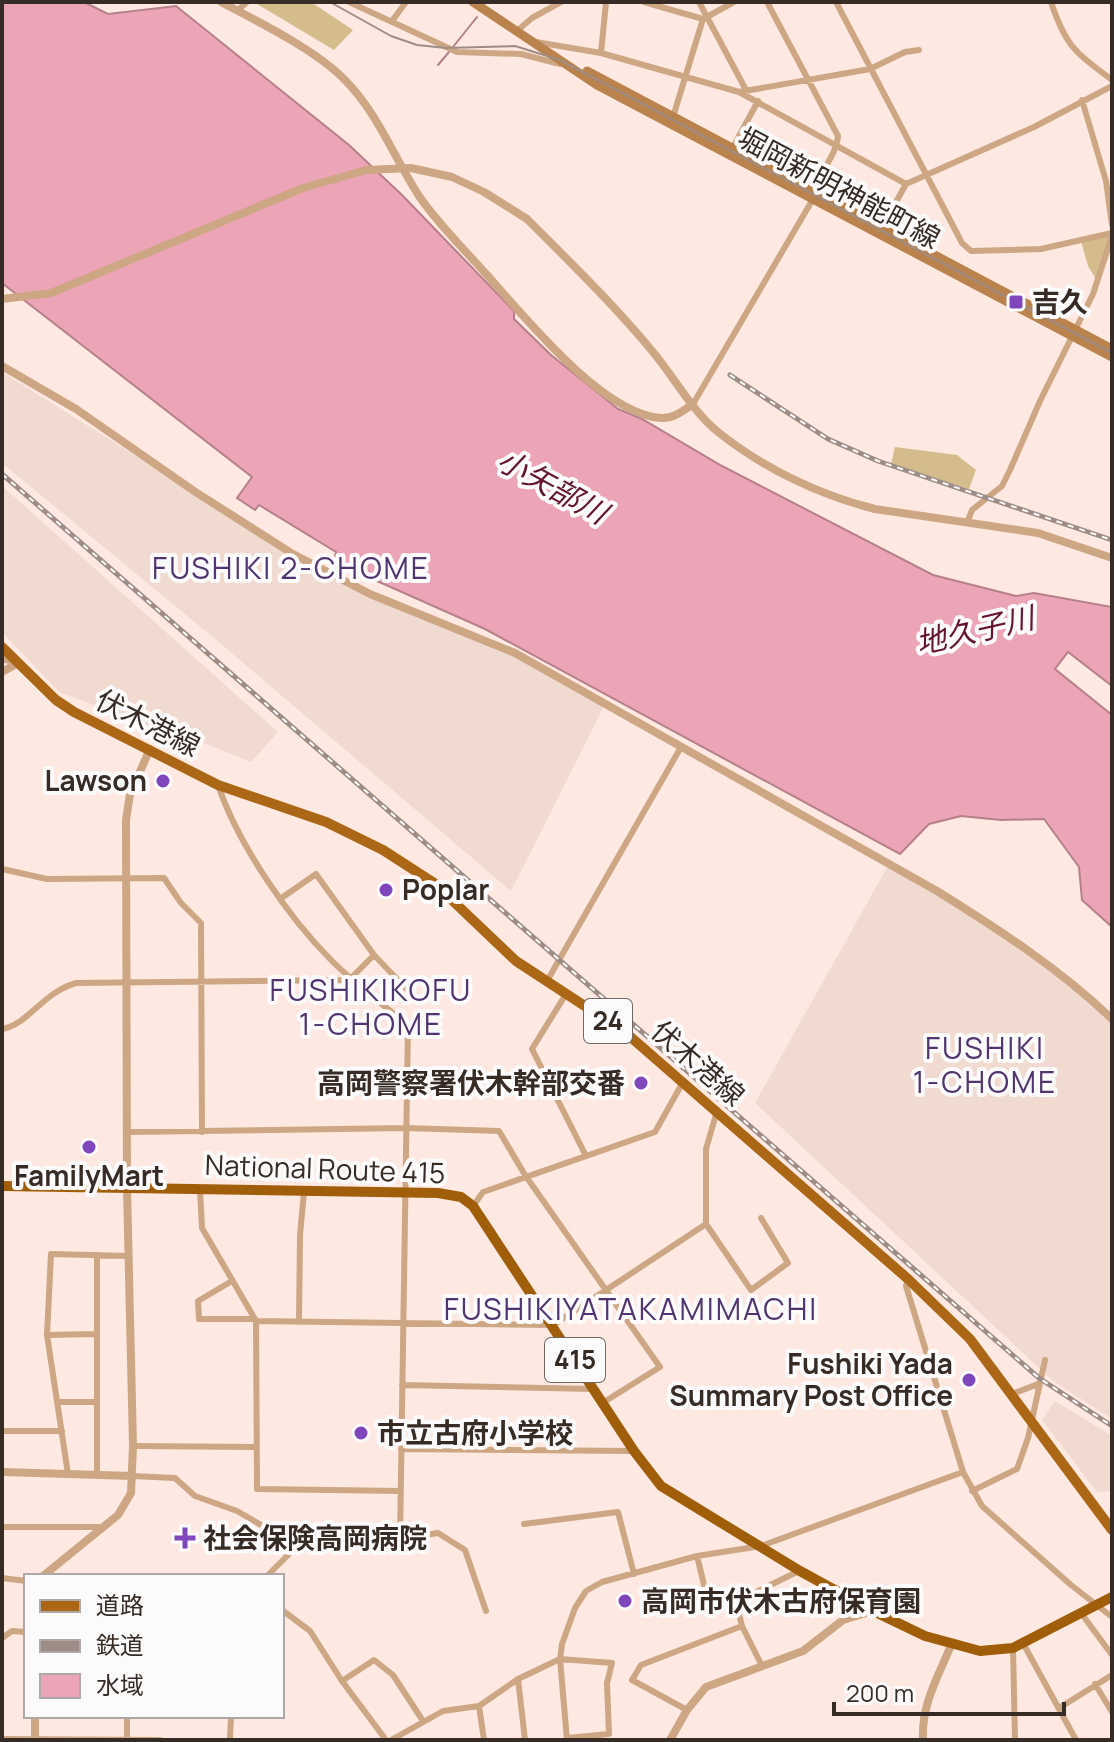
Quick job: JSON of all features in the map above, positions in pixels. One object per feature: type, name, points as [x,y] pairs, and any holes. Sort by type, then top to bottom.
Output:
[{"type":"highway","name":"National Route 415","points":[[2,1186],[461,1197],[473,1206],[634,1451],[661,1486],[800,1571],[873,1611],[925,1636],[980,1651],[1019,1647],[1112,1597]]},
{"type":"main road","name":"堀岡新明神能町線","points":[[473,2],[486,5],[574,71],[1074,333],[1112,357]]},
{"type":"main road","name":"堀岡新明神能町線","points":[[549,51],[672,120]]},
{"type":"main road","name":"堀岡新明神能町線","points":[[1074,333],[1112,349]]},
{"type":"main road","name":"伏木港線","points":[[2,647],[65,706],[218,785],[326,822],[383,850],[434,883],[458,903],[516,961],[624,1031],[908,1279],[970,1339],[1112,1530]]},
{"type":"street","points":[[221,2],[323,61],[342,77],[373,114],[411,183],[431,212],[550,346],[616,400],[649,416],[663,419],[678,415],[693,404],[813,195],[837,146],[838,136],[767,2]]},
{"type":"street","points":[[237,11],[247,2]]},
{"type":"street","points":[[351,2],[457,52],[521,54],[543,58],[574,71]]},
{"type":"street","points":[[392,21],[406,2]]},
{"type":"street","points":[[517,31],[532,18],[561,2]]},
{"type":"street","points":[[601,53],[606,2]]},
{"type":"street","points":[[644,2],[706,18]]},
{"type":"street","points":[[699,2],[742,91]]},
{"type":"street","points":[[672,120],[706,18],[734,2]]},
{"type":"street","points":[[836,2],[962,243],[971,251],[1041,249],[1112,235],[1093,294],[1002,486],[972,510],[967,523]]},
{"type":"street","points":[[880,231],[906,184],[1034,127],[1112,83],[1071,48],[1061,32],[1051,2]]},
{"type":"street","points":[[536,42],[601,53],[742,91],[906,184]]},
{"type":"street","points":[[742,91],[870,69],[888,58],[919,50]]},
{"type":"street","points":[[1082,100],[1106,181],[1112,225]]},
{"type":"street","points":[[731,151],[758,101]]},
{"type":"street","points":[[2,299],[51,293],[303,188],[366,170],[411,168],[452,177],[484,192],[527,219],[606,299],[715,430],[774,469],[819,491],[875,509],[1038,533],[1112,558]]},
{"type":"street","points":[[2,366],[76,409],[194,491],[293,554],[370,594],[515,653],[937,891],[984,920],[1063,977],[1112,1019]]},
{"type":"street","points":[[2,659],[18,663]]},
{"type":"street","points":[[2,672],[18,663]]},
{"type":"street","points":[[547,981],[681,747]]},
{"type":"street","points":[[45,1574],[118,1515],[131,1493],[126,820],[130,794],[150,749]]},
{"type":"street","points":[[218,785],[227,814],[280,899],[330,959],[408,1025],[400,1539]]},
{"type":"street","points":[[2,869],[47,879],[164,878],[181,903],[201,923],[202,1132]]},
{"type":"street","points":[[280,899],[316,874],[374,955],[418,1001]]},
{"type":"street","points":[[2,1029],[15,1027],[42,1001],[64,986],[76,983],[351,979],[374,955]]},
{"type":"street","points":[[566,994],[532,1049],[586,1156]]},
{"type":"street","points":[[473,1206],[483,1192],[655,1132],[684,1082]]},
{"type":"street","points":[[717,1111],[706,1149],[706,1224],[751,1290],[788,1263],[761,1218]]},
{"type":"street","points":[[129,1132],[406,1128],[499,1131],[525,1175],[660,1367],[604,1402]]},
{"type":"street","points":[[200,1189],[202,1228],[256,1320],[257,1489],[401,1491]]},
{"type":"street","points":[[299,1322],[304,1192]]},
{"type":"street","points":[[232,1281],[198,1301],[199,1319],[553,1325],[706,1224]]},
{"type":"street","points":[[68,1474],[47,1335],[51,1254],[129,1256]]},
{"type":"street","points":[[97,1255],[97,1475]]},
{"type":"street","points":[[908,1279],[906,1286],[963,1472],[972,1491],[982,1506],[1112,1617]]},
{"type":"street","points":[[47,1335],[96,1334]]},
{"type":"street","points":[[972,1491],[1017,1469],[1032,1423],[1045,1360]]},
{"type":"street","points":[[1012,1394],[1038,1384]]},
{"type":"street","points":[[402,1385],[594,1389]]},
{"type":"street","points":[[57,1402],[97,1402]]},
{"type":"street","points":[[2,1431],[62,1431]]},
{"type":"street","points":[[133,1446],[255,1447]]},
{"type":"street","points":[[401,1449],[634,1451]]},
{"type":"street","points":[[2,1472],[175,1478],[195,1496],[237,1511],[297,1546]]},
{"type":"street","points":[[284,1612],[310,1631],[342,1681],[388,1740],[443,1711],[479,1706],[518,1679],[560,1659],[612,1663],[607,1683],[609,1734],[567,1739],[560,1659],[575,1608],[586,1591],[602,1582],[697,1556],[761,1546],[963,1472]]},
{"type":"street","points":[[524,1524],[618,1512],[634,1574]]},
{"type":"street","points":[[2,1527],[104,1527]]},
{"type":"street","points":[[269,1574],[297,1546],[322,1538],[400,1539],[438,1533],[465,1550],[486,1611]]},
{"type":"street","points":[[697,1556],[707,1597],[742,1599],[800,1571]]},
{"type":"street","points":[[2,1578],[24,1581]]},
{"type":"street","points":[[735,1598],[742,1626],[762,1666]]},
{"type":"street","points":[[670,1740],[687,1710],[706,1687],[803,1651],[843,1620],[873,1611]]},
{"type":"street","points":[[1081,1613],[1112,1655]]},
{"type":"street","points":[[687,1710],[632,1680],[641,1665],[742,1626]]},
{"type":"street","points":[[2,1638],[12,1631],[24,1632]]},
{"type":"street","points":[[923,1740],[925,1706],[952,1643]]},
{"type":"street","points":[[1019,1647],[1076,1740]]},
{"type":"street","points":[[1015,1740],[1019,1647]]},
{"type":"street","points":[[342,1681],[374,1660],[393,1675],[423,1721]]},
{"type":"street","points":[[1059,1708],[1112,1675]]},
{"type":"street","points":[[518,1679],[525,1740]]},
{"type":"street","points":[[1095,1684],[1112,1712]]},
{"type":"street","points":[[479,1706],[484,1740]]},
{"type":"street","points":[[35,1718],[35,1740]]},
{"type":"street","points":[[127,1718],[127,1740]]},
{"type":"street","points":[[230,1740],[231,1718]]},
{"type":"street","points":[[2,1739],[160,1740]]},
{"type":"shaded area","points":[[258,2],[311,2],[353,30],[334,50]]},
{"type":"shaded area","points":[[1112,233],[1097,281],[1088,266],[1081,241]]},
{"type":"shaded area","points":[[2,372],[293,554],[370,594],[515,653],[605,704],[511,891],[220,643],[2,463]]},
{"type":"shaded area","points":[[895,447],[957,455],[976,470],[969,489],[891,464]]},
{"type":"shaded area","points":[[2,486],[278,732],[251,762],[168,728],[162,741],[121,715],[59,692],[2,632]]},
{"type":"shaded area","points":[[889,864],[984,920],[1112,1019],[1112,1419],[1053,1381],[755,1103]]},
{"type":"shaded area","points":[[1055,1401],[1112,1436],[1112,1491],[1097,1492],[1042,1420]]},
{"type":"water","points":[[2,2],[84,2],[108,14],[176,6],[349,145],[514,311],[514,319],[551,355],[618,409],[933,575],[1016,596],[1034,593],[1112,607],[1112,686],[1068,652],[1055,669],[1112,715],[1112,927],[1082,900],[1079,867],[1044,819],[1001,820],[961,816],[929,824],[900,854],[485,629],[334,562],[336,552],[259,505],[255,510],[237,498],[252,477],[2,283]]},
{"type":"waterway","points":[[453,47],[477,17]]},
{"type":"waterway","points":[[438,65],[449,52]]},
{"type":"tram line","points":[[330,2],[391,36],[417,45],[446,48],[515,46],[560,60],[1112,353]]},
{"type":"railway","points":[[730,375],[828,439],[878,461],[1112,540]]},
{"type":"railway","points":[[2,474],[1039,1378],[1112,1426]]},
{"type":"place","name":"吉久","points":[[1016,302]]},
{"type":"place","name":"Lawson","points":[[163,781]]},
{"type":"place","name":"Poplar","points":[[386,890]]},
{"type":"place","name":"高岡警察署伏木幹部交番","points":[[641,1083]]},
{"type":"place","name":"FamilyMart","points":[[89,1147]]},
{"type":"place","name":"Fushiki Yada Summary Post Office","points":[[969,1380]]},
{"type":"place","name":"市立古府小学校","points":[[361,1433]]},
{"type":"place","name":"社会保険高岡病院","points":[[185,1538]]},
{"type":"place","name":"高岡市伏木古府保育園","points":[[625,1601]]},
{"type":"district","name":"FUSHIKI 2-CHOME","points":[[291,569]]},
{"type":"district","name":"FUSHIKIKOFU 1-CHOME","points":[[371,1008]]},
{"type":"district","name":"FUSHIKI 1-CHOME","points":[[985,1066]]},
{"type":"district","name":"FUSHIKIYATAKAMIMACHI","points":[[631,1310]]},
{"type":"water label","name":"小矢部川","points":[[552,487]]},
{"type":"water label","name":"地久子川","points":[[975,631]]}]
